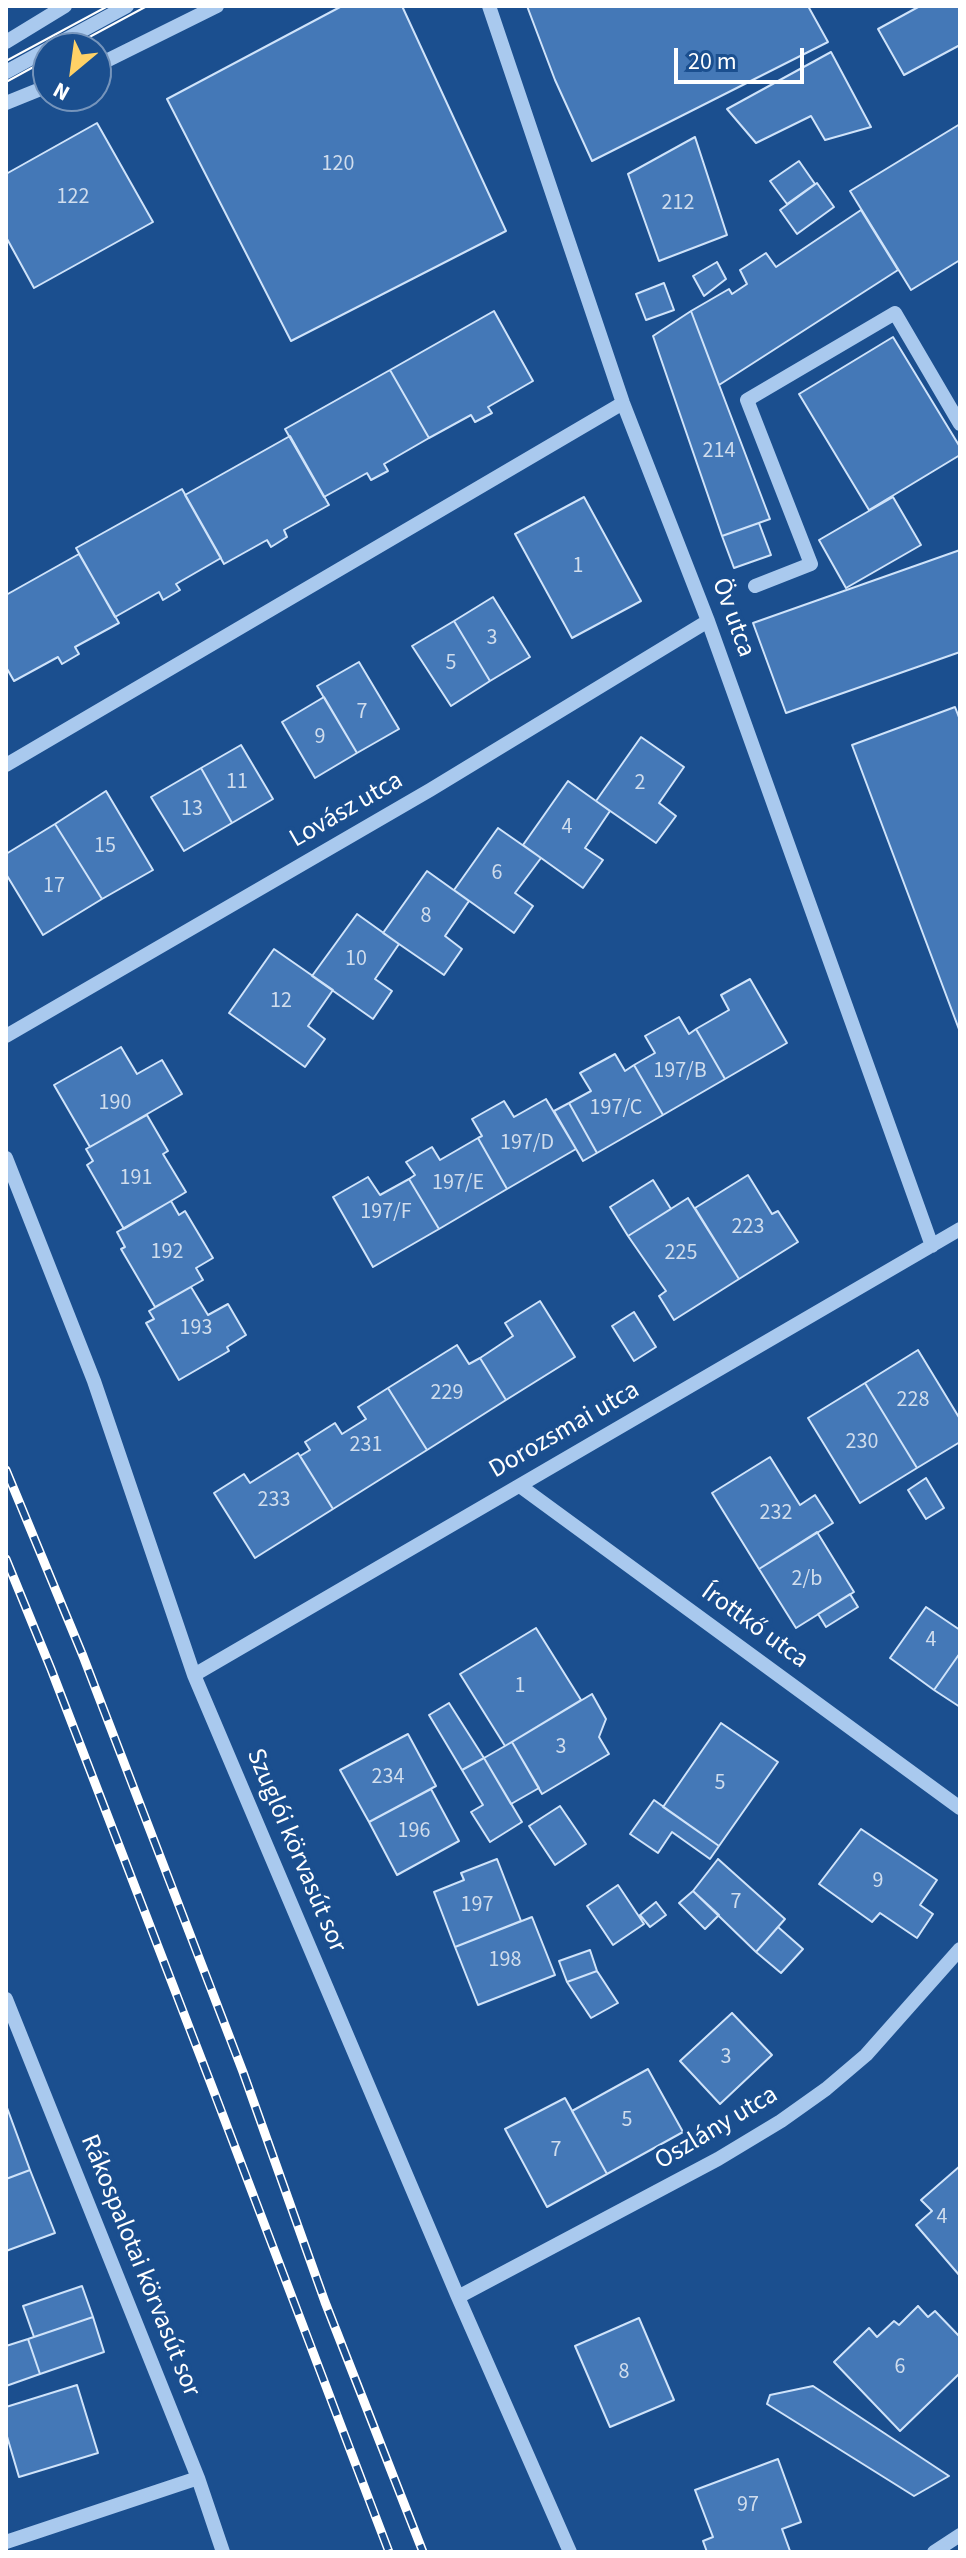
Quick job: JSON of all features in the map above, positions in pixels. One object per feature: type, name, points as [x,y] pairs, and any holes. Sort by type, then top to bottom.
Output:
[{"type":"street","points":[[6,42],[65,6]]},
{"type":"street","points":[[80,32],[127,6]]},
{"type":"street","points":[[112,58],[217,6]]},
{"type":"street","name":"Öv utca","points":[[489,6],[623,403],[708,621],[932,1246]]},
{"type":"street","points":[[6,72],[32,58]]},
{"type":"street","points":[[6,103],[32,92]]},
{"type":"street","points":[[755,586],[811,564],[747,400],[895,313],[960,424]]},
{"type":"street","points":[[6,765],[623,403]]},
{"type":"street","name":"Lovász utca","points":[[6,1036],[430,790],[708,621]]},
{"type":"street","name":"Szuglói körvasút sor","points":[[6,1158],[94,1381],[194,1675],[458,2297],[570,2552]]},
{"type":"street","name":"Dorozsmai utca","points":[[194,1675],[960,1229]]},
{"type":"street","name":"Írottkő utca","points":[[520,1486],[960,1808]]},
{"type":"street","name":"Oszlány utca","points":[[458,2297],[718,2159],[781,2121],[866,2055],[960,1949]]},
{"type":"street","name":"Rákospalotai körvasút sor","points":[[6,1999],[198,2478],[223,2552]]},
{"type":"street","points":[[6,2542],[198,2478]]},
{"type":"street","points":[[934,2552],[960,2535]]},
{"type":"building","points":[[342,6],[402,6],[506,231],[291,341],[167,99]]},
{"type":"building","points":[[527,6],[808,6],[828,42],[592,161],[555,80]]},
{"type":"building","points":[[920,6],[960,6],[960,45],[904,75],[878,29]]},
{"type":"building","points":[[831,52],[871,127],[825,140],[811,116],[756,143],[727,109]]},
{"type":"building","points":[[97,123],[153,222],[34,288],[6,237],[6,174]]},
{"type":"building","points":[[960,124],[960,260],[911,290],[850,191]]},
{"type":"building","points":[[695,137],[727,235],[659,261],[628,174]]},
{"type":"building","points":[[799,161],[815,184],[787,204],[770,181]]},
{"type":"building","points":[[817,183],[834,207],[797,234],[780,210]]},
{"type":"building","points":[[861,210],[898,270],[719,385],[691,311],[729,289],[732,294],[747,284],[740,270],[766,253],[776,267]]},
{"type":"building","points":[[717,262],[726,279],[704,296],[693,276]]},
{"type":"building","points":[[664,283],[674,310],[646,320],[636,294]]},
{"type":"building","points":[[494,311],[533,381],[488,407],[492,413],[475,422],[471,415],[429,438],[390,370]]},
{"type":"building","points":[[691,311],[770,519],[722,536],[653,336]]},
{"type":"building","points":[[893,337],[960,447],[960,455],[869,510],[799,394]]},
{"type":"building","points":[[390,370],[429,438],[384,464],[388,471],[371,480],[367,473],[324,497],[285,429]]},
{"type":"building","points":[[290,436],[329,505],[284,530],[287,537],[271,547],[267,540],[224,564],[185,495]]},
{"type":"building","points":[[182,489],[221,558],[176,584],[180,590],[163,600],[159,592],[115,617],[76,548]]},
{"type":"building","points":[[584,497],[641,601],[572,638],[515,534]]},
{"type":"building","points":[[893,497],[921,545],[846,588],[819,540]]},
{"type":"building","points":[[759,523],[771,555],[734,568],[722,536]]},
{"type":"building","points":[[960,550],[960,652],[786,713],[753,623]]},
{"type":"building","points":[[79,554],[119,623],[75,647],[79,654],[62,664],[58,657],[14,681],[6,667],[6,595]]},
{"type":"building","points":[[493,597],[530,657],[490,681],[454,621]]},
{"type":"building","points":[[454,621],[490,681],[451,706],[412,646]]},
{"type":"building","points":[[359,662],[399,729],[357,753],[317,686]]},
{"type":"building","points":[[324,697],[357,753],[315,778],[282,722]]},
{"type":"building","points":[[955,707],[960,720],[960,1032],[852,745]]},
{"type":"building","points":[[641,737],[684,767],[659,803],[676,816],[656,843],[596,801]]},
{"type":"building","points":[[241,745],[273,799],[232,823],[201,768]]},
{"type":"building","points":[[201,768],[232,823],[184,851],[151,797]]},
{"type":"building","points":[[568,781],[610,811],[585,848],[603,860],[583,888],[523,845]]},
{"type":"building","points":[[106,791],[153,870],[102,899],[55,824]]},
{"type":"building","points":[[55,824],[102,899],[43,935],[6,874],[6,854]]},
{"type":"building","points":[[498,828],[541,858],[515,893],[533,906],[514,933],[454,890]]},
{"type":"building","points":[[427,871],[469,901],[445,936],[462,949],[444,975],[383,933]]},
{"type":"building","points":[[357,914],[399,944],[375,979],[392,991],[373,1019],[312,976]]},
{"type":"building","points":[[274,949],[333,990],[308,1026],[325,1039],[305,1067],[229,1013]]},
{"type":"building","points":[[750,979],[787,1043],[725,1079],[696,1029],[729,1010],[721,995]]},
{"type":"building","points":[[679,1017],[689,1034],[696,1029],[725,1079],[663,1115],[634,1065],[655,1053],[645,1036]]},
{"type":"building","points":[[121,1047],[137,1074],[162,1060],[182,1094],[90,1147],[54,1085]]},
{"type":"building","points":[[615,1054],[625,1071],[634,1065],[663,1115],[597,1153],[569,1103],[591,1091],[580,1073]]},
{"type":"building","points":[[546,1099],[576,1149],[507,1189],[478,1138],[482,1136],[472,1119],[504,1101],[514,1117]]},
{"type":"building","points":[[569,1103],[597,1153],[583,1161],[554,1111]]},
{"type":"building","points":[[147,1115],[168,1151],[163,1154],[186,1192],[124,1229],[87,1165],[93,1161],[86,1149]]},
{"type":"building","points":[[478,1138],[507,1189],[439,1229],[409,1179],[415,1175],[406,1162],[432,1147],[440,1160]]},
{"type":"building","points":[[748,1175],[772,1214],[778,1211],[798,1242],[739,1279],[695,1208]]},
{"type":"building","points":[[368,1177],[380,1195],[409,1179],[439,1229],[373,1267],[333,1197]]},
{"type":"building","points":[[653,1180],[671,1209],[628,1236],[610,1207]]},
{"type":"building","points":[[688,1198],[739,1279],[674,1320],[659,1296],[666,1291],[628,1236]]},
{"type":"building","points":[[171,1201],[179,1215],[185,1211],[213,1258],[196,1268],[203,1280],[155,1307],[121,1249],[125,1247],[117,1232]]},
{"type":"building","points":[[191,1287],[208,1315],[228,1304],[246,1335],[227,1347],[229,1351],[179,1380],[146,1323],[154,1319],[149,1311]]},
{"type":"building","points":[[540,1301],[575,1357],[506,1400],[480,1358],[513,1336],[505,1323]]},
{"type":"building","points":[[634,1312],[656,1347],[634,1361],[612,1326]]},
{"type":"building","points":[[457,1345],[469,1364],[480,1358],[506,1400],[427,1450],[388,1388]]},
{"type":"building","points":[[918,1350],[960,1419],[960,1442],[917,1468],[865,1383]]},
{"type":"building","points":[[865,1383],[917,1468],[860,1503],[808,1418]]},
{"type":"building","points":[[388,1388],[427,1450],[333,1509],[300,1456],[310,1450],[305,1442],[335,1423],[342,1434],[366,1419],[358,1407]]},
{"type":"building","points":[[298,1453],[333,1509],[255,1558],[214,1493],[244,1474],[250,1483]]},
{"type":"building","points":[[770,1457],[800,1505],[815,1495],[833,1523],[759,1569],[712,1493]]},
{"type":"building","points":[[926,1478],[944,1508],[926,1519],[908,1490]]},
{"type":"building","points":[[817,1532],[854,1592],[796,1628],[759,1569]]},
{"type":"building","points":[[850,1594],[858,1607],[826,1627],[818,1614]]},
{"type":"building","points":[[926,1607],[960,1630],[960,1653],[934,1690],[890,1658]]},
{"type":"building","points":[[536,1628],[581,1700],[505,1746],[460,1674]]},
{"type":"building","points":[[960,1653],[960,1707],[934,1690]]},
{"type":"building","points":[[592,1694],[606,1719],[599,1737],[609,1754],[542,1794],[512,1742]]},
{"type":"building","points":[[449,1703],[484,1758],[462,1770],[429,1715]]},
{"type":"building","points":[[721,1723],[778,1762],[719,1846],[663,1807]]},
{"type":"building","points":[[408,1734],[436,1786],[369,1822],[340,1770]]},
{"type":"building","points":[[512,1742],[539,1788],[511,1804],[484,1758]]},
{"type":"building","points":[[484,1758],[522,1822],[490,1842],[471,1812],[483,1805],[462,1770]]},
{"type":"building","points":[[431,1789],[459,1841],[397,1875],[369,1822]]},
{"type":"building","points":[[654,1800],[719,1846],[710,1859],[672,1832],[658,1853],[630,1834]]},
{"type":"building","points":[[560,1806],[586,1844],[555,1865],[529,1826]]},
{"type":"building","points":[[861,1829],[937,1880],[920,1905],[933,1914],[917,1938],[880,1913],[872,1922],[819,1884]]},
{"type":"building","points":[[497,1859],[521,1921],[455,1947],[434,1892],[464,1880],[461,1873]]},
{"type":"building","points":[[718,1859],[785,1919],[756,1952],[693,1891]]},
{"type":"building","points":[[618,1885],[644,1924],[613,1945],[587,1906]]},
{"type":"building","points":[[693,1891],[719,1915],[705,1929],[679,1903]]},
{"type":"building","points":[[656,1902],[666,1915],[650,1927],[640,1915]]},
{"type":"building","points":[[532,1917],[555,1975],[478,2005],[455,1947]]},
{"type":"building","points":[[778,1927],[803,1949],[781,1973],[756,1952]]},
{"type":"building","points":[[590,1950],[597,1971],[567,1982],[559,1961]]},
{"type":"building","points":[[597,1971],[618,2003],[591,2018],[567,1982]]},
{"type":"building","points":[[732,2013],[772,2055],[720,2104],[680,2061]]},
{"type":"building","points":[[648,2069],[683,2132],[607,2174],[572,2111]]},
{"type":"building","points":[[565,2098],[607,2174],[547,2207],[505,2129]]},
{"type":"building","points":[[6,2105],[30,2170],[6,2179]]},
{"type":"building","points":[[960,2166],[960,2276],[916,2225],[932,2211],[921,2200]]},
{"type":"building","points":[[30,2170],[55,2233],[6,2251],[6,2179]]},
{"type":"building","points":[[82,2286],[93,2317],[34,2337],[23,2306]]},
{"type":"building","points":[[918,2306],[928,2317],[935,2311],[960,2337],[960,2373],[900,2431],[834,2362],[869,2328],[877,2337],[894,2321],[899,2325]]},
{"type":"building","points":[[93,2317],[104,2352],[40,2374],[28,2339]]},
{"type":"building","points":[[639,2318],[674,2400],[610,2427],[575,2346]]},
{"type":"building","points":[[28,2339],[40,2374],[6,2386],[6,2346]]},
{"type":"building","points":[[77,2385],[98,2453],[19,2477],[6,2433],[6,2407]]},
{"type":"building","points":[[813,2386],[949,2476],[914,2496],[767,2404],[770,2395]]},
{"type":"building","points":[[778,2459],[801,2522],[782,2529],[790,2551],[707,2552],[703,2541],[713,2537],[695,2490]]},
{"type":"tram line","points":[[6,61],[108,6]]},
{"type":"tram line","points":[[99,32],[147,6]]},
{"type":"tram line","points":[[6,82],[32,68]]},
{"type":"railway","points":[[6,1470],[83,1656],[243,2072],[325,2302],[423,2552]]},
{"type":"railway","points":[[6,1559],[51,1669],[389,2552]]}]
